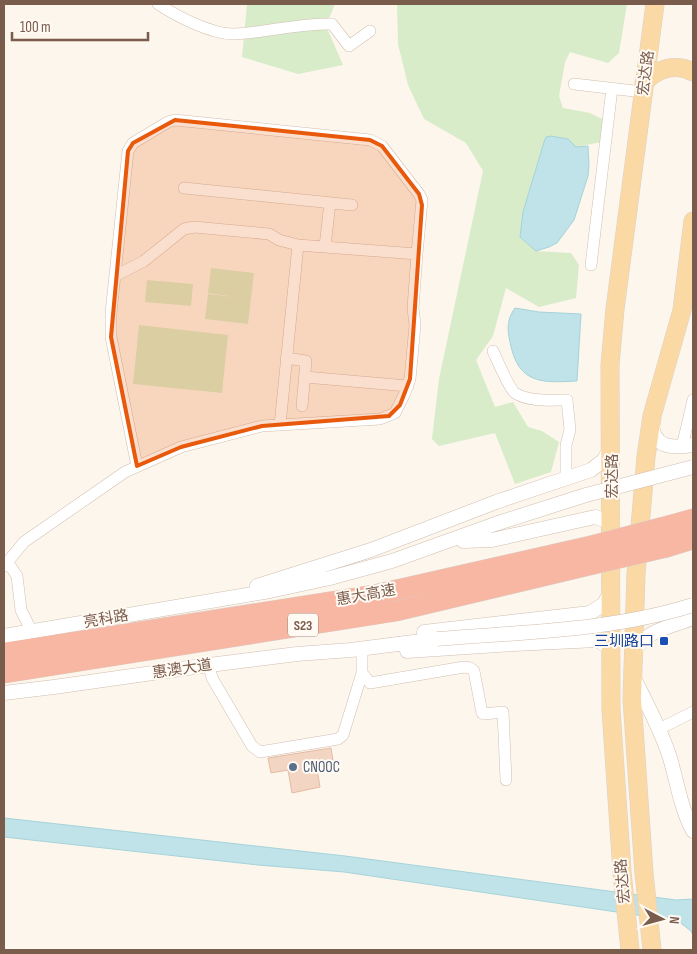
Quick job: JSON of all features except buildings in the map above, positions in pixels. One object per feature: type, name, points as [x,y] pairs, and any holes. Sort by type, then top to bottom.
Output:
[{"type":"highway","name":"惠大高速","points":[[4,673],[396,611],[597,554],[664,527],[693,519]]},
{"type":"highway","name":"惠大高速","points":[[4,653],[374,595],[597,554],[667,547],[693,539]]},
{"type":"main road","name":"宏达路","points":[[630,950],[622,872],[611,709],[612,438],[610,365],[615,309],[655,4]]},
{"type":"main road","points":[[644,87],[654,74],[665,69],[678,68],[693,72]]},
{"type":"main road","name":"宏达路","points":[[652,950],[644,873],[632,700],[637,564],[646,457],[652,416],[682,310],[693,231]]},
{"type":"street","points":[[158,4],[191,21],[216,31],[232,34],[313,24],[332,24],[349,46],[370,31]]},
{"type":"street","points":[[574,84],[612,88],[644,87]]},
{"type":"street","points":[[591,265],[612,88]]},
{"type":"street","points":[[32,632],[21,610],[17,576],[11,567],[4,565],[24,542],[125,472],[181,447],[262,426],[380,419],[395,413],[410,379],[415,325],[413,308],[422,200],[382,146],[370,140],[175,120],[168,122],[134,143],[128,151],[111,313],[111,338],[138,466]]},
{"type":"street","points":[[184,188],[352,205]]},
{"type":"street","points":[[325,246],[330,203]]},
{"type":"street","points":[[115,276],[144,261],[184,229],[194,227],[269,234],[279,240],[298,245],[417,254]]},
{"type":"street","points":[[280,425],[298,245]]},
{"type":"street","points":[[493,351],[514,392],[523,397],[543,400],[567,400],[570,430],[566,446],[566,478]]},
{"type":"street","points":[[286,358],[306,360],[302,406]]},
{"type":"street","points":[[305,377],[408,386]]},
{"type":"street","points":[[652,416],[653,432],[659,441],[668,446],[688,446],[693,400]]},
{"type":"street","points":[[209,601],[370,550],[496,502],[591,470],[600,464],[610,450],[612,438]]},
{"type":"street","points":[[209,601],[270,592],[392,561],[498,523],[586,495],[693,467]]},
{"type":"street","points":[[447,542],[492,540],[595,517],[607,521],[611,529]]},
{"type":"street","points":[[362,649],[370,643],[400,635],[590,613],[604,604],[611,590]]},
{"type":"street","name":"亮科路","points":[[4,636],[209,601]]},
{"type":"street","points":[[362,649],[438,639],[604,624],[640,619],[693,604]]},
{"type":"street","points":[[633,657],[637,647],[648,636],[693,618]]},
{"type":"street","points":[[362,649],[373,652],[408,651],[597,640],[608,646],[611,658]]},
{"type":"street","points":[[209,665],[212,678],[252,746],[260,752],[338,739],[343,734],[362,673],[362,649]]},
{"type":"street","name":"惠澳大道","points":[[4,693],[54,688],[209,665],[362,649]]},
{"type":"street","points":[[362,673],[370,683],[464,667],[470,668],[474,671],[482,713],[503,712],[506,780]]},
{"type":"street","points":[[633,676],[659,729],[693,829]]},
{"type":"street","points":[[659,729],[693,712]]},
{"type":"highlighted area","points":[[175,120],[370,140],[382,146],[419,194],[422,205],[410,379],[400,405],[389,416],[262,426],[181,447],[137,466],[111,337],[128,151],[133,143]]},
{"type":"green space","points":[[247,4],[335,4],[326,26],[343,65],[298,74],[242,57]]},
{"type":"green space","points":[[397,4],[627,4],[619,53],[608,63],[570,52],[565,62],[559,96],[563,108],[590,113],[604,120],[601,142],[576,147],[568,139],[546,137],[523,212],[536,251],[571,253],[579,265],[576,298],[539,307],[506,288],[493,336],[476,360],[495,407],[513,402],[528,427],[542,431],[559,442],[551,472],[515,484],[495,433],[439,446],[432,439],[439,379],[483,171],[466,143],[424,119],[408,85],[398,44]]},
{"type":"green space","points":[[211,268],[254,273],[248,324],[205,319],[208,294],[235,297],[208,293]]},
{"type":"green space","points":[[147,280],[193,284],[191,306],[145,302]]},
{"type":"green space","points":[[139,325],[228,335],[222,393],[133,384]]},
{"type":"water","points":[[546,137],[568,139],[576,147],[588,146],[588,176],[574,220],[557,243],[536,251],[520,237],[523,212],[544,142]]},
{"type":"water","points":[[515,308],[539,312],[581,314],[577,381],[542,381],[525,373],[519,366],[514,356],[508,333],[509,320]]},
{"type":"water","points":[[4,818],[345,856],[676,900],[693,899],[693,935],[691,931],[678,921],[344,872],[258,865],[4,837]]},
{"type":"place","name":"三圳路口","points":[[664,641]]},
{"type":"place","name":"CNOOC","points":[[293,767]]}]
